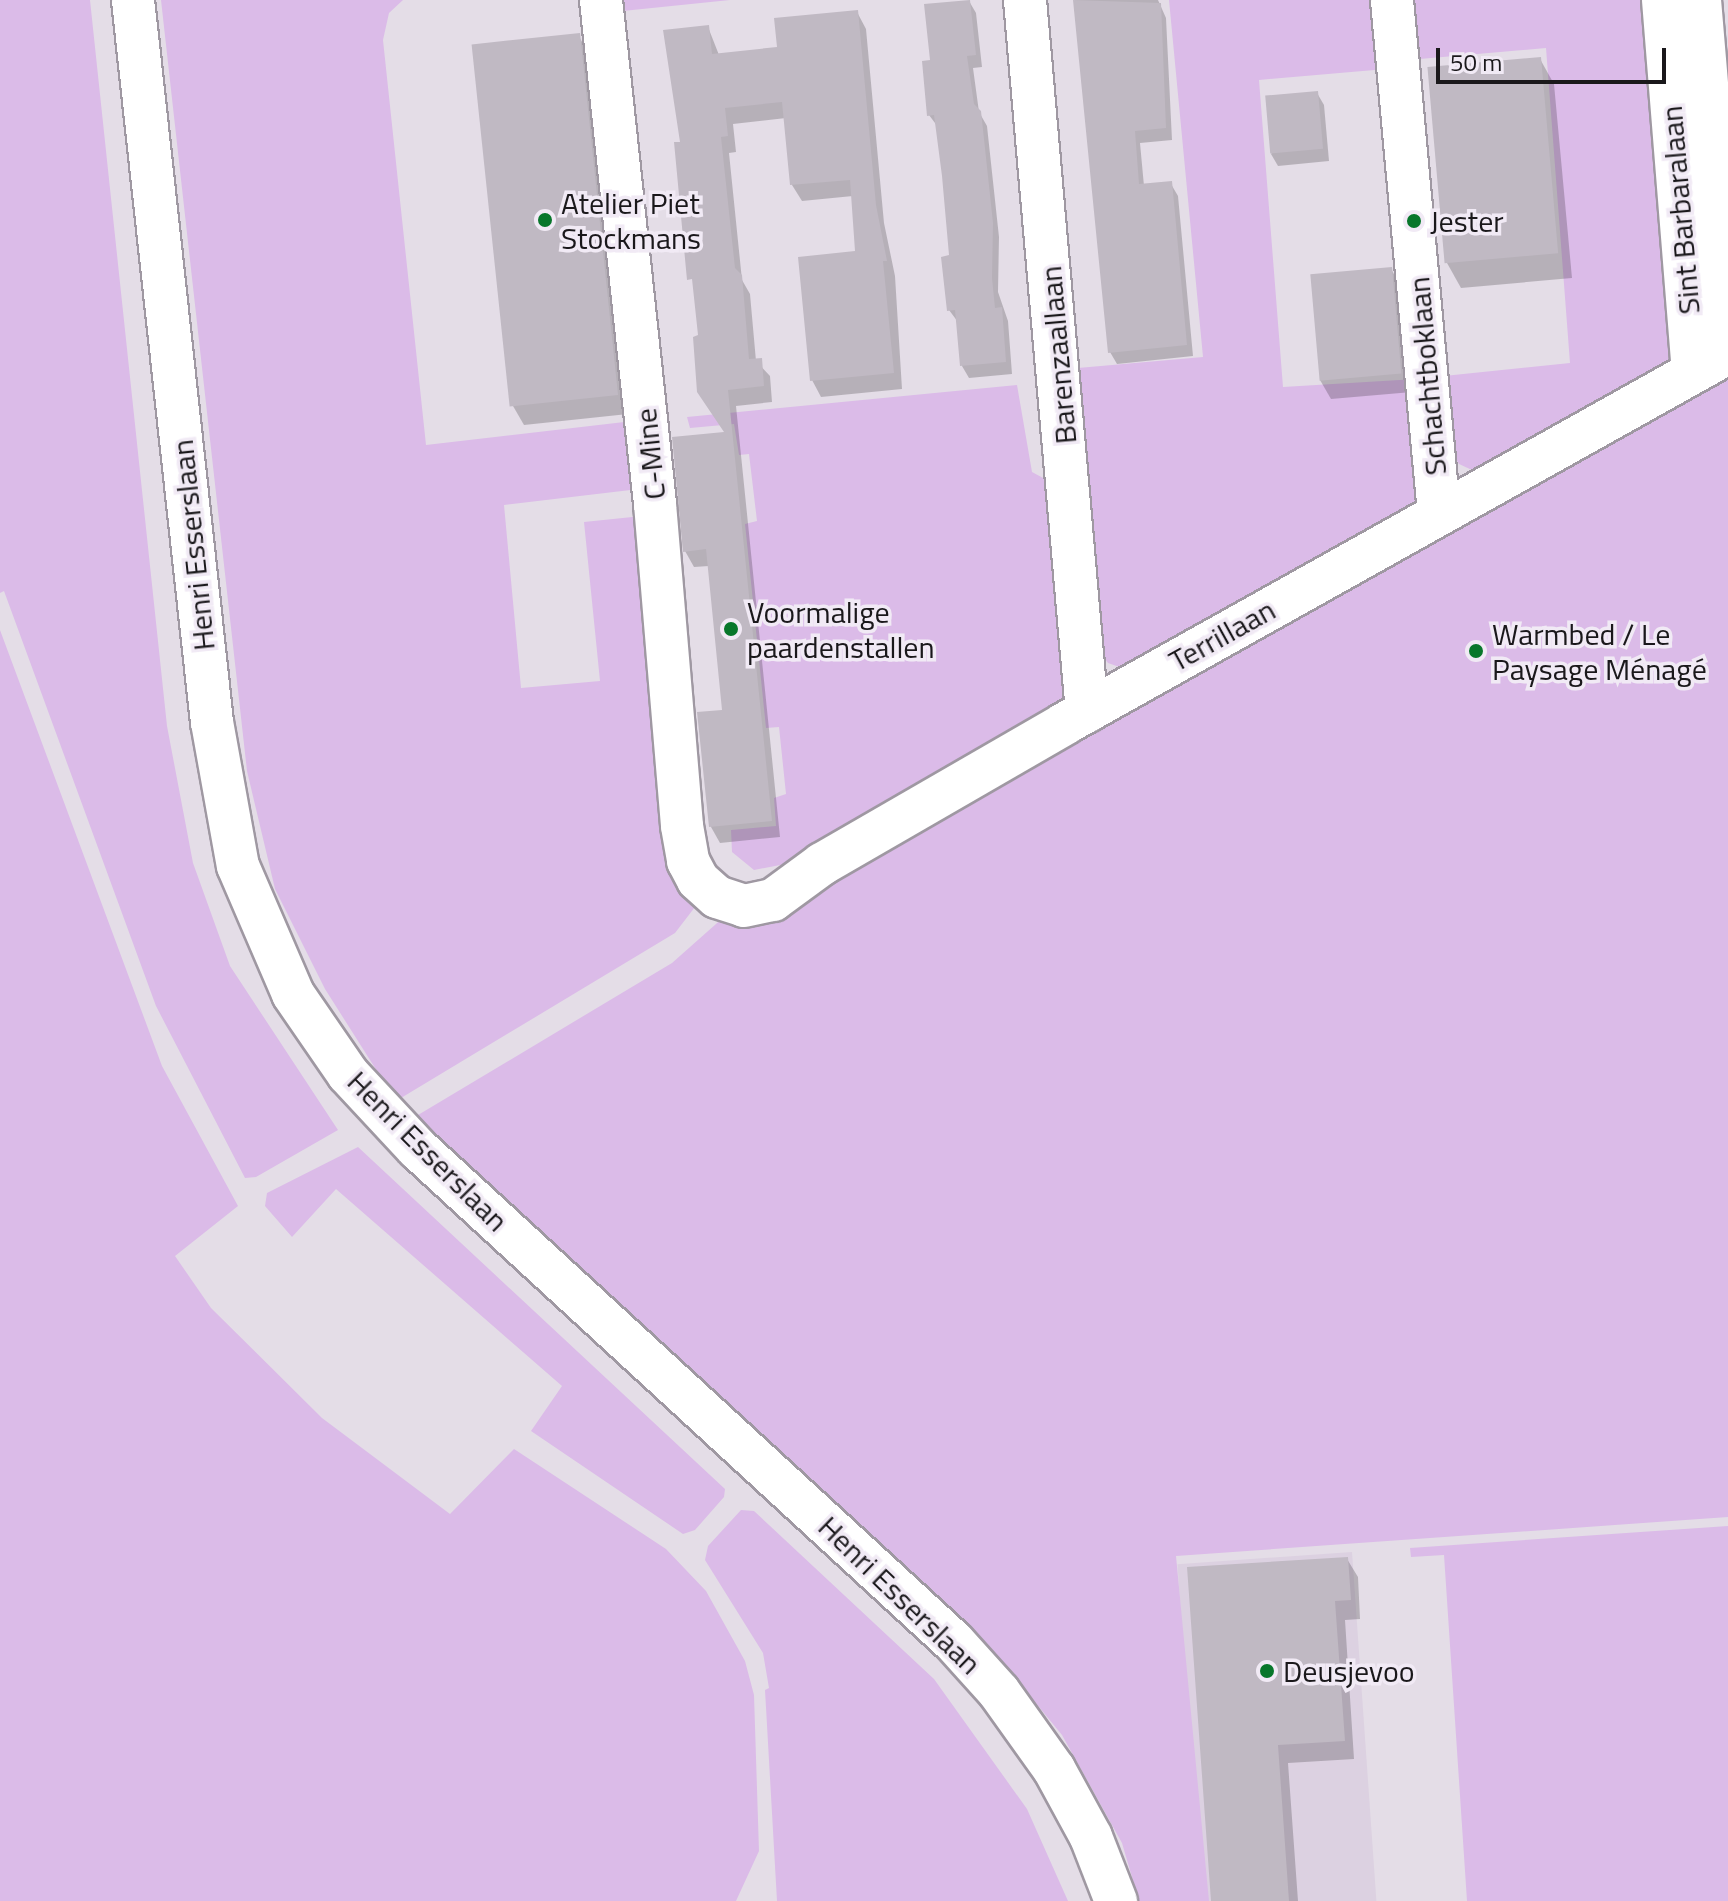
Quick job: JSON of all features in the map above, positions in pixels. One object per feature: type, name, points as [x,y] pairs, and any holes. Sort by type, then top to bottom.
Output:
[{"type":"street","name":"Henri Esserslaan","points":[[133,0],[212,722],[238,866],[293,994],[348,1074],[418,1149],[954,1642],[999,1692],[1054,1769],[1091,1837],[1116,1901]]},
{"type":"street","name":"C-Mine","points":[[601,0],[688,861],[698,880],[717,897]]},
{"type":"street","name":"Barenzaallaan","points":[[1025,0],[1083,641],[1102,703]]},
{"type":"street","name":"Schachtboklaan","points":[[1392,0],[1435,448],[1456,504]]},
{"type":"street","name":"Sint Barbaralaan","points":[[1663,0],[1710,362]]},
{"type":"street","name":"Sint Barbaralaan","points":[[1700,0],[1728,336]]},
{"type":"street","name":"Terrillaan","points":[[717,897],[744,906],[773,900],[801,878],[1102,703],[1710,362]]},
{"type":"street","points":[[684,810],[698,843],[712,860],[750,879],[801,878]]},
{"type":"shaded area","points":[[0,0],[90,0],[167,726],[193,863],[230,966],[338,1130],[256,1177],[245,1178],[156,1006],[4,591],[0,593]]},
{"type":"shaded area","points":[[161,0],[403,0],[389,13],[383,40],[426,445],[633,421],[639,489],[504,505],[521,688],[600,681],[584,522],[642,516],[695,907],[675,933],[396,1101],[325,989],[275,889],[247,771]]},
{"type":"shaded area","points":[[612,0],[730,0],[613,12]]},
{"type":"shaded area","points":[[1169,0],[1380,0],[1386,69],[1259,80],[1283,387],[1416,379],[1420,507],[1128,670],[1108,663],[1093,643],[1078,368],[1203,357]]},
{"type":"shaded area","points":[[1403,0],[1655,0],[1684,326],[1670,368],[1490,467],[1472,470],[1459,464],[1449,448],[1444,376],[1570,363],[1546,48],[1408,60]]},
{"type":"shaded area","points":[[1728,376],[1728,1517],[1176,1556],[1209,1901],[1139,1901],[1122,1843],[1062,1735],[1016,1679],[919,1580],[413,1118],[672,963],[725,916]]},
{"type":"shaded area","points":[[1017,385],[1032,472],[1058,486],[1077,682],[1064,712],[801,861],[754,870],[732,852],[731,830],[776,826],[774,798],[786,794],[779,727],[766,728],[745,524],[757,521],[749,454],[739,455],[734,424],[690,428],[687,417]]},
{"type":"shaded area","points":[[0,630],[162,1066],[238,1206],[175,1256],[211,1308],[322,1418],[450,1514],[514,1449],[666,1549],[706,1591],[745,1661],[754,1695],[759,1851],[736,1901],[0,1901]]},
{"type":"shaded area","points":[[358,1147],[725,1489],[724,1497],[695,1530],[683,1534],[531,1431],[562,1386],[336,1189],[292,1237],[265,1206],[267,1193]]},
{"type":"shaded area","points":[[741,1510],[754,1511],[934,1679],[1027,1809],[1068,1901],[777,1901],[765,1690],[769,1688],[763,1653],[705,1560],[708,1546]]},
{"type":"shaded area","points":[[1728,1526],[1728,1901],[1467,1901],[1444,1555],[1411,1557],[1410,1548]]},
{"type":"shaded area","name":"Deusjevoo","points":[[1352,1552],[1376,1901],[1201,1901],[1177,1564]]},
{"type":"building","points":[[970,0],[976,55],[967,56],[974,104],[981,111],[993,223],[992,278],[995,308],[1002,307],[1006,362],[960,366],[955,310],[947,311],[941,257],[949,255],[942,176],[934,115],[927,116],[922,61],[930,60],[924,4]]},
{"type":"building","points":[[1073,0],[1161,3],[1166,128],[1135,131],[1139,184],[1172,181],[1187,345],[1108,353]]},
{"type":"building","points":[[858,10],[876,205],[887,261],[883,261],[894,373],[810,381],[798,257],[855,251],[850,180],[790,185],[782,102],[725,108],[728,136],[721,137],[735,268],[742,275],[749,359],[762,358],[764,386],[728,390],[772,821],[709,827],[697,712],[722,710],[706,549],[683,552],[672,437],[724,432],[697,392],[693,337],[698,335],[692,279],[687,280],[674,142],[680,142],[663,30],[709,25],[712,54],[777,47],[774,18]]},
{"type":"building","name":"Atelier Piet Stockmans","points":[[580,33],[618,395],[510,406],[472,44]]},
{"type":"building","name":"Jester","points":[[1541,57],[1558,253],[1445,263],[1427,67]]},
{"type":"building","points":[[1318,91],[1323,149],[1270,153],[1265,96]]},
{"type":"building","points":[[1392,267],[1401,374],[1320,381],[1310,274]]},
{"type":"building","name":"Deusjevoo","points":[[1348,1557],[1351,1600],[1335,1601],[1345,1741],[1278,1745],[1289,1901],[1211,1901],[1187,1567]]},
{"type":"place","name":"Atelier Piet Stockmans","points":[[545,220]]},
{"type":"place","name":"Jester","points":[[1414,221]]},
{"type":"place","name":"Voormalige paardenstallen","points":[[731,629]]},
{"type":"place","name":"Warmbed / Le Paysage Ménagé","points":[[1476,651]]},
{"type":"place","name":"Deusjevoo","points":[[1267,1671]]}]
